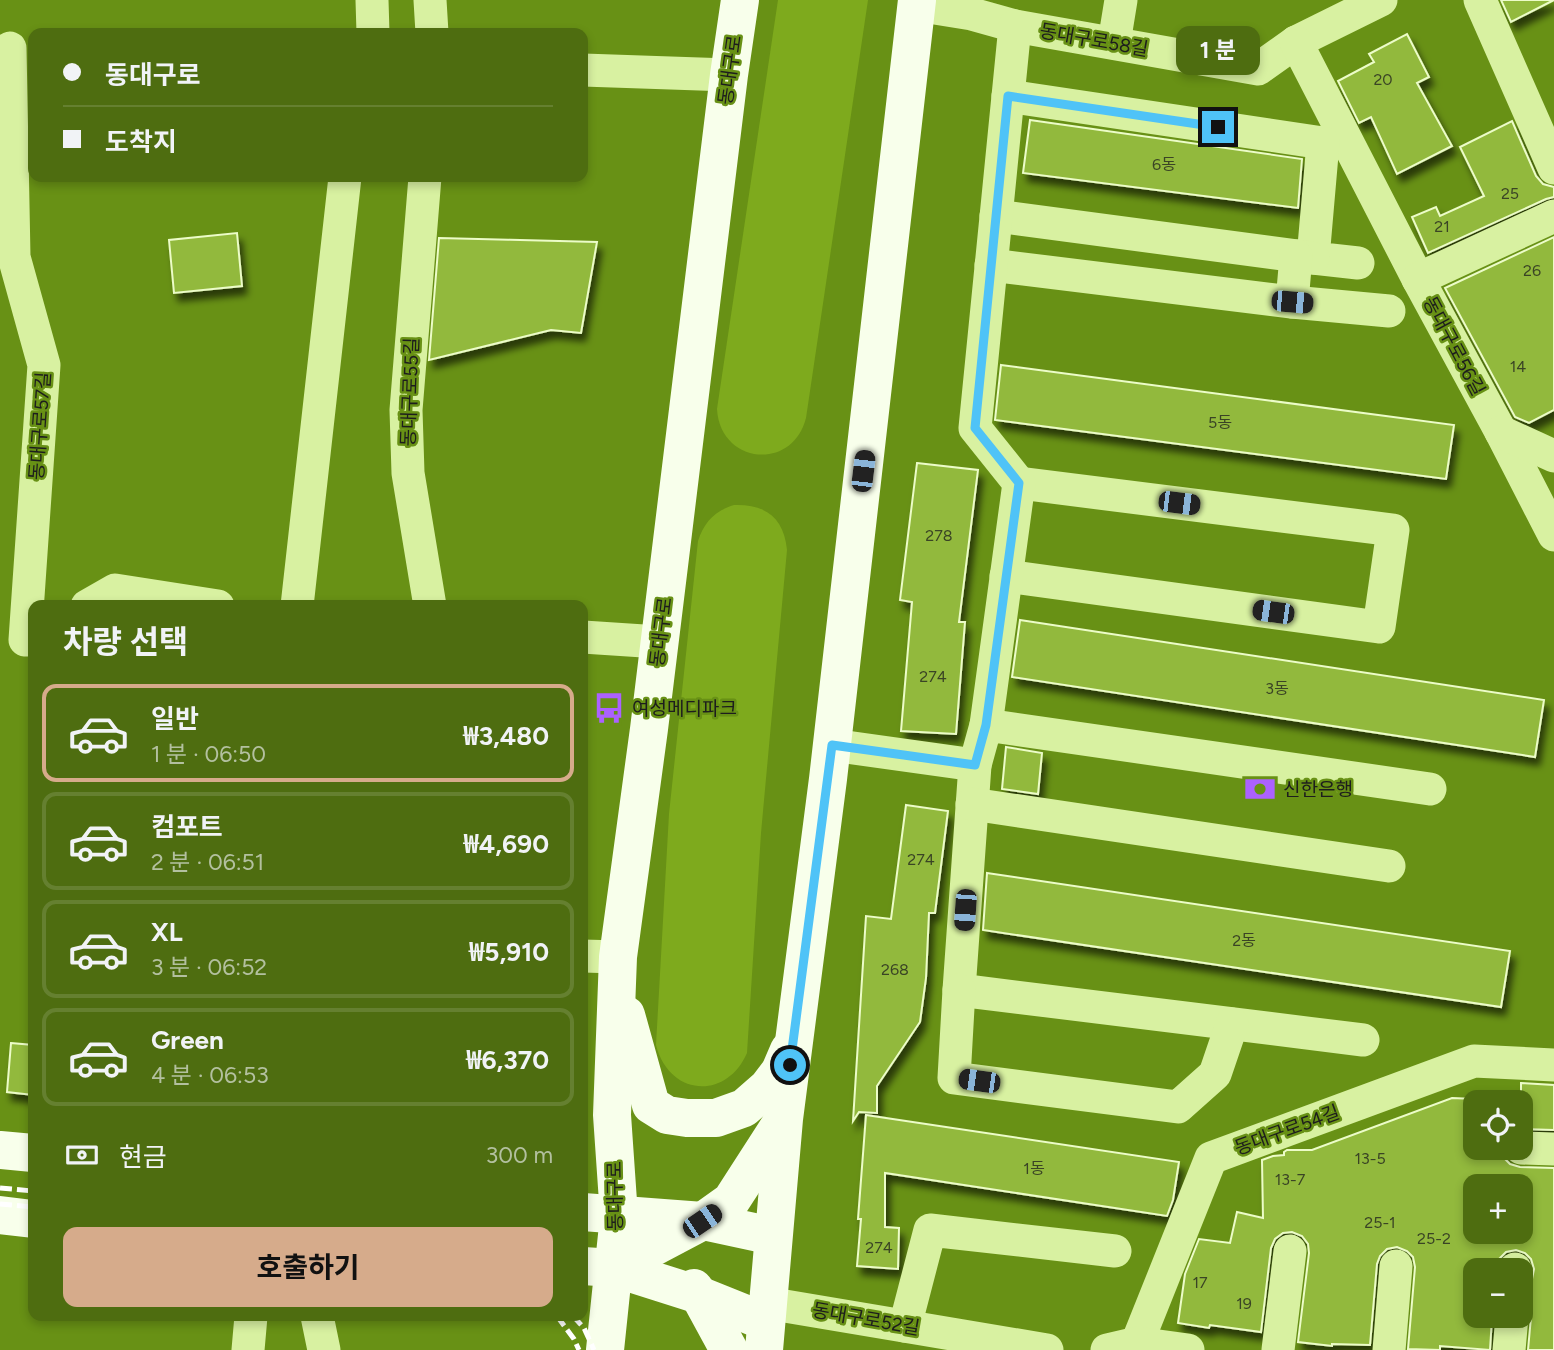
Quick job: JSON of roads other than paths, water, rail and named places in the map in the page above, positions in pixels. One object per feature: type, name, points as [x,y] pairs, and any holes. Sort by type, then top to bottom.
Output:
[{"type":"main road","name":"동대구로","points":[[605,1350],[598,1267],[612,1115],[606,966],[649,729],[740,0]]},
{"type":"main road","points":[[598,1267],[699,1295],[766,1325],[793,1038],[832,745],[916,3]]},
{"type":"main road","points":[[606,966],[651,1105],[667,1115],[716,1118],[744,1108],[768,1087],[780,1071],[793,1038]]},
{"type":"main road","points":[[598,1267],[657,1245],[731,1202],[784,1119]]},
{"type":"main road","points":[[0,1150],[28,1153]]},
{"type":"main road","points":[[601,1214],[702,1221],[773,1236]]},
{"type":"main road","points":[[601,1214],[657,1245],[699,1295],[729,1350]]},
{"type":"main road","points":[[0,1215],[28,1218]]},
{"type":"street","points":[[372,0],[373,28]]},
{"type":"street","points":[[430,0],[432,28]]},
{"type":"street","points":[[1114,43],[1121,0]]},
{"type":"street","name":"동대구로58길","points":[[916,3],[1015,26],[1258,69],[1296,42],[1381,0]]},
{"type":"street","points":[[1480,0],[1554,168]]},
{"type":"street","points":[[1006,576],[1379,627],[1393,530],[1019,483],[975,428],[1015,26]]},
{"type":"street","name":"동대구로57길","points":[[14,40],[14,257],[44,365],[20,643]]},
{"type":"street","points":[[1296,42],[1419,279]]},
{"type":"street","points":[[588,70],[729,75]]},
{"type":"street","points":[[1008,96],[1322,143],[1304,257],[1292,302]]},
{"type":"street","points":[[298,600],[344,182]]},
{"type":"street","name":"동대구로55길","points":[[425,182],[406,410],[408,473],[429,600]]},
{"type":"street","points":[[996,216],[1358,263]]},
{"type":"street","name":"동대구로56길","points":[[1554,216],[1419,279],[1554,535]]},
{"type":"street","points":[[991,265],[1292,302],[1388,311]]},
{"type":"street","points":[[1501,432],[1554,456]]},
{"type":"street","points":[[1019,483],[986,725],[975,765],[954,1078],[1178,1107],[1215,1074],[1232,1024]]},
{"type":"street","points":[[98,600],[115,590],[179,600]]},
{"type":"street","points":[[588,637],[659,642]]},
{"type":"street","points":[[986,725],[1430,789]]},
{"type":"street","points":[[832,745],[975,765]]},
{"type":"street","points":[[972,804],[1388,866]]},
{"type":"street","points":[[959,990],[1363,1040]]},
{"type":"street","name":"동대구로54길","points":[[1122,1347],[1211,1158],[1474,1061],[1554,1065]]},
{"type":"street","points":[[1533,1148],[1554,1149]]},
{"type":"street","points":[[905,1326],[930,1230],[1115,1251]]},
{"type":"street","points":[[1278,1350],[1290,1251]]},
{"type":"street","points":[[1389,1350],[1396,1266]]},
{"type":"street","points":[[248,1350],[251,1321]]},
{"type":"street","points":[[318,1321],[324,1350]]},
{"type":"street","name":"동대구로52길","points":[[766,1325],[905,1326],[1047,1350]]},
{"type":"street","points":[[1509,1350],[1511,1328]]},
{"type":"street","points":[[1122,1347],[1188,1350]]},
{"type":"railway","points":[[0,1188],[28,1191]]},
{"type":"railway","points":[[0,1204],[28,1207]]},
{"type":"railway","points":[[561,1321],[579,1350]]},
{"type":"railway","points":[[578,1321],[584,1328],[594,1350]]},
{"type":"place","name":"여성메디파크","points":[[609,708]]},
{"type":"place","name":"신한은행","points":[[1260,789]]}]
